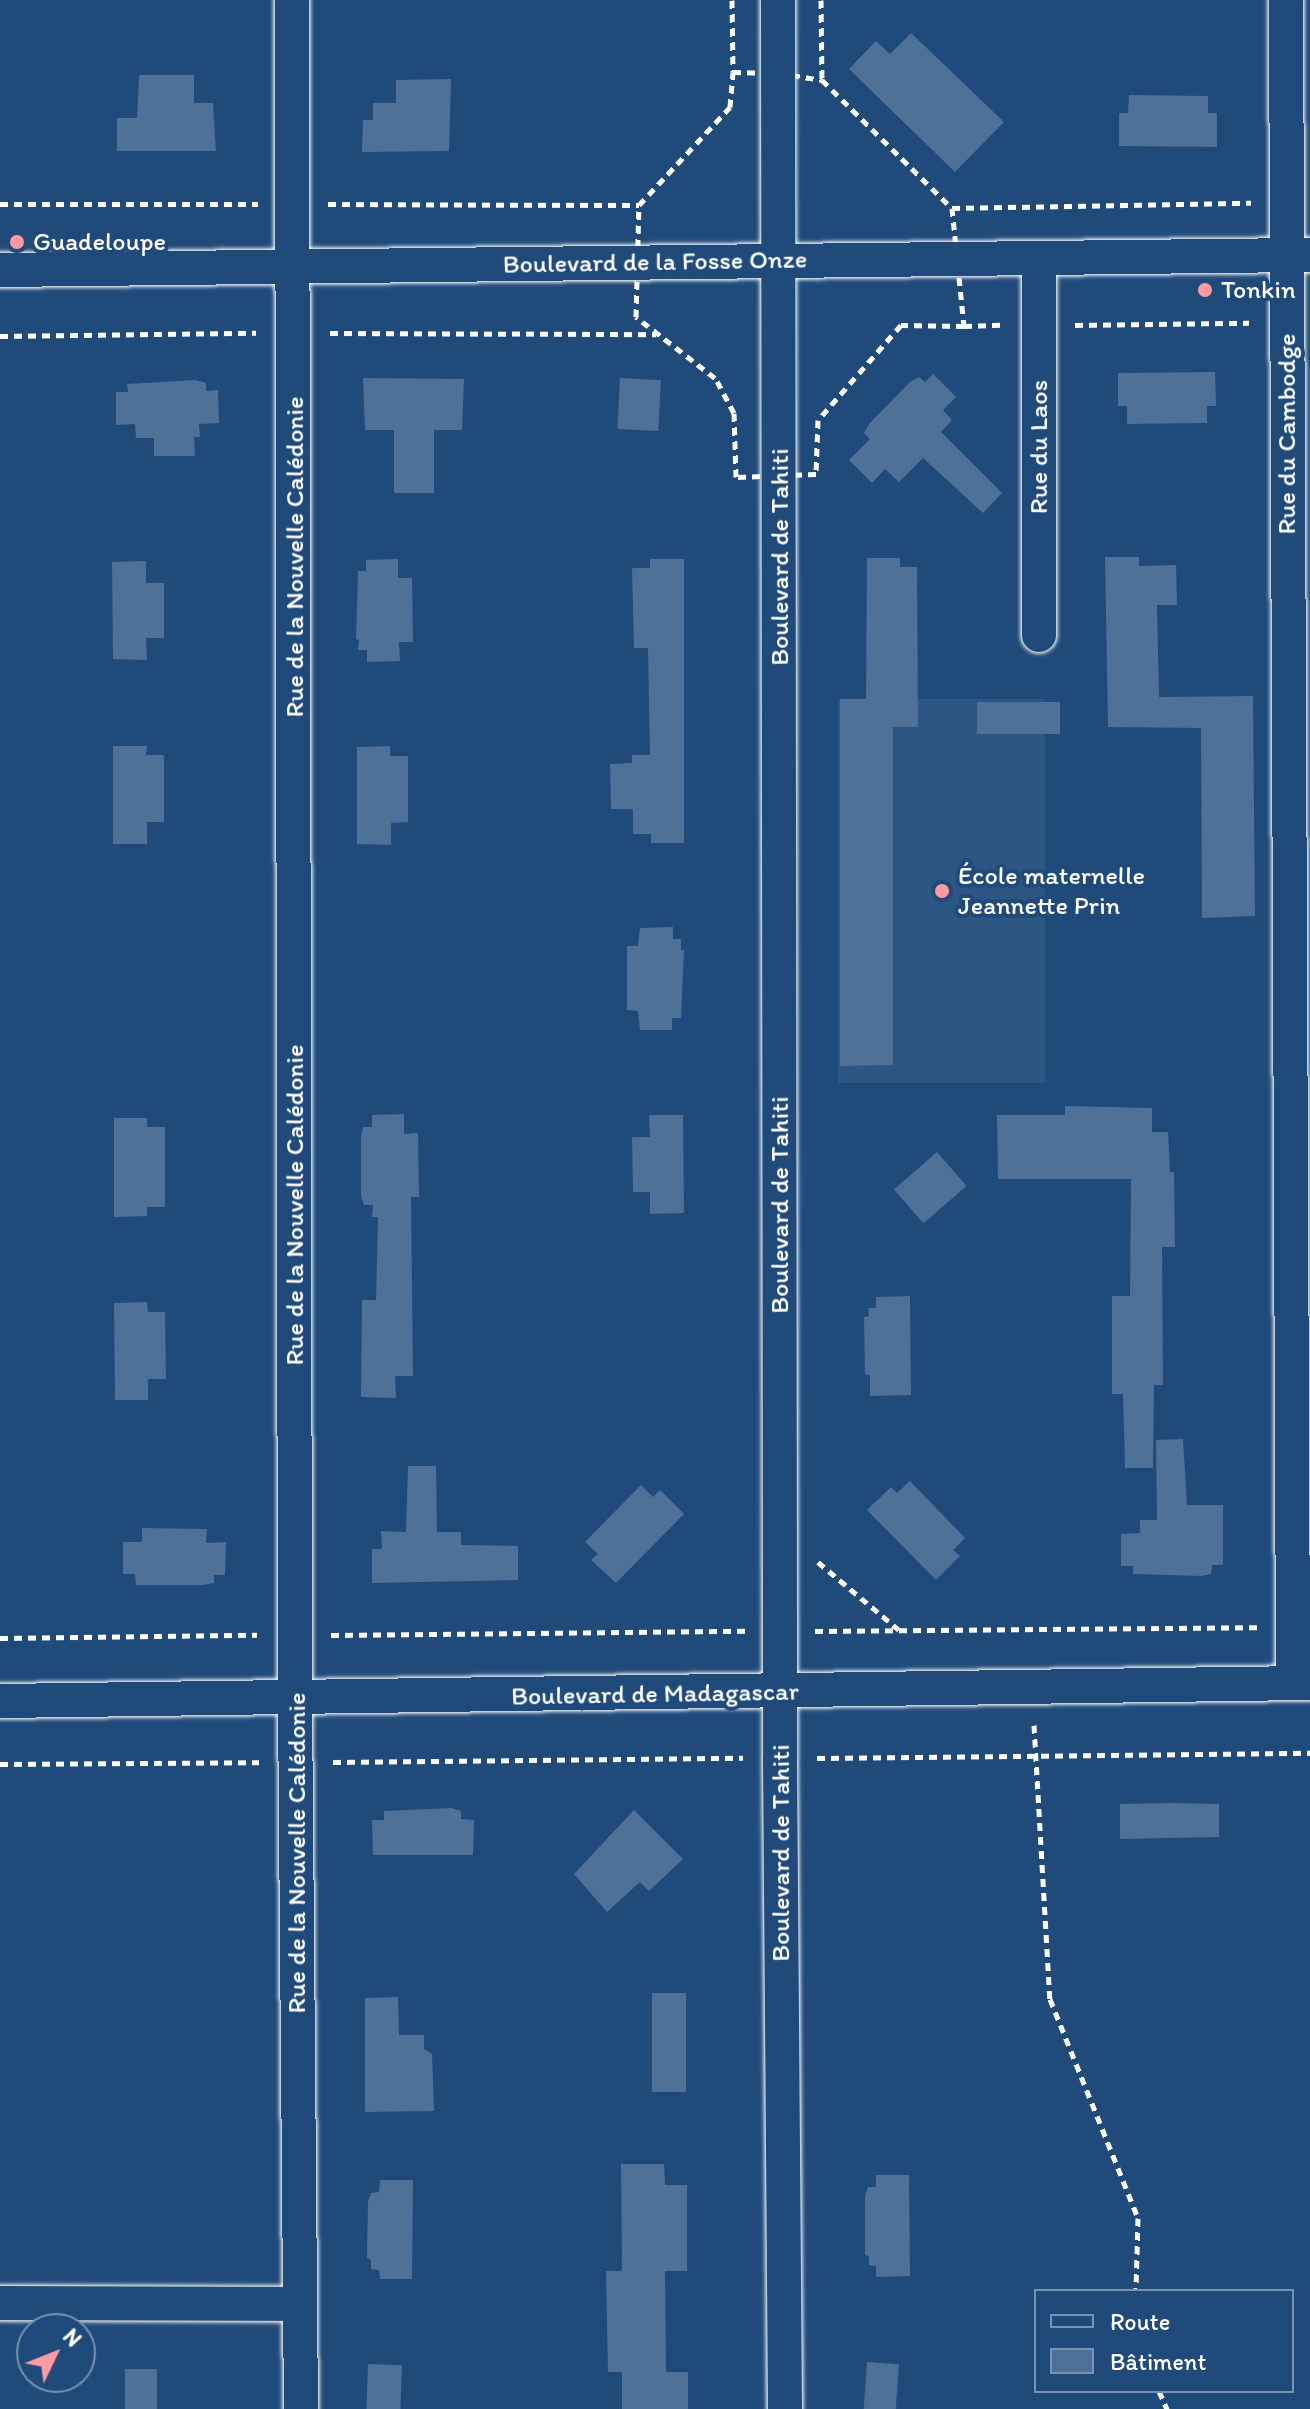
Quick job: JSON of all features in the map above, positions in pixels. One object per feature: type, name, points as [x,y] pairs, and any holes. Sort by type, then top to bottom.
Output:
[{"type":"street","name":"Rue de la Nouvelle Calédonie","points":[[292,0],[295,1699],[301,2409]]},
{"type":"street","name":"Boulevard de Tahiti","points":[[778,0],[780,1758],[785,2409]]},
{"type":"street","name":"Rue du Cambodge","points":[[1286,0],[1286,203],[1298,255],[1287,323],[1293,1627],[1301,1683]]},
{"type":"street","name":"Boulevard de la Fosse Onze","points":[[0,270],[1298,255]]},
{"type":"street","name":"Rue du Laos","points":[[1039,258],[1039,635]]},
{"type":"street","name":"Boulevard de Madagascar","points":[[0,1701],[780,1693],[1301,1683]]},
{"type":"street","points":[[0,2303],[300,2304]]},
{"type":"path","points":[[732,0],[733,72]]},
{"type":"path","points":[[821,0],[822,80]]},
{"type":"path","points":[[952,208],[1286,203]]},
{"type":"path","points":[[964,326],[1287,323]]},
{"type":"path","points":[[780,1529],[900,1630]]},
{"type":"path","points":[[0,1638],[1293,1627]]},
{"type":"path","points":[[1032,1688],[1050,1999],[1138,2218],[1136,2289]]},
{"type":"path","points":[[0,1764],[1310,1753]]},
{"type":"shaded area","name":"École maternelle Jeannette Prin","points":[[838,699],[1045,699],[1045,1083],[838,1083]]},
{"type":"building","points":[[911,33],[1004,122],[955,172],[849,69],[876,41],[890,54]]},
{"type":"building","points":[[139,75],[194,75],[194,103],[213,103],[216,151],[117,151],[117,118],[137,118]]},
{"type":"building","points":[[451,79],[449,151],[362,152],[363,120],[373,120],[373,103],[396,103],[396,80]]},
{"type":"building","points":[[1129,95],[1208,96],[1208,113],[1217,113],[1217,147],[1119,146],[1119,113],[1128,113]]},
{"type":"building","points":[[1215,372],[1216,406],[1207,406],[1207,423],[1127,424],[1127,406],[1118,406],[1118,373]]},
{"type":"building","points":[[933,374],[956,397],[943,410],[952,420],[941,432],[1002,493],[983,513],[923,458],[899,482],[885,469],[872,483],[849,460],[870,439],[864,433],[869,424],[910,382],[919,377],[925,382]]},
{"type":"building","points":[[363,378],[464,379],[462,430],[434,430],[434,493],[394,493],[394,430],[365,430]]},
{"type":"building","points":[[620,378],[661,380],[658,431],[617,429]]},
{"type":"building","points":[[195,380],[206,383],[206,391],[218,390],[219,423],[199,424],[200,437],[194,437],[195,456],[154,456],[154,438],[136,438],[135,424],[116,425],[116,392],[128,392],[127,384]]},
{"type":"building","points":[[1105,557],[1139,557],[1139,566],[1176,565],[1177,605],[1157,605],[1159,697],[1253,696],[1255,916],[1202,918],[1201,728],[1108,727]]},
{"type":"building","points":[[867,558],[900,558],[900,567],[917,567],[918,727],[893,727],[893,1065],[840,1066],[840,699],[866,699]]},
{"type":"building","points":[[398,559],[398,578],[412,578],[413,642],[399,642],[400,661],[367,662],[367,650],[358,650],[359,640],[356,639],[358,571],[366,571],[366,560]]},
{"type":"building","points":[[650,559],[684,559],[684,843],[651,843],[651,834],[633,834],[633,809],[611,809],[610,764],[632,763],[632,755],[650,755],[648,648],[634,648],[632,568],[650,568]]},
{"type":"building","points":[[146,561],[146,583],[164,583],[164,638],[146,638],[147,660],[113,659],[112,562]]},
{"type":"building","points":[[977,702],[1060,702],[1060,734],[977,734]]},
{"type":"building","points":[[113,746],[147,746],[146,755],[164,755],[164,822],[147,822],[147,844],[113,844]]},
{"type":"building","points":[[390,746],[390,756],[408,756],[408,822],[391,823],[391,845],[357,844],[357,747]]},
{"type":"building","points":[[673,927],[673,939],[681,939],[681,950],[684,950],[681,1018],[672,1018],[672,1030],[640,1030],[638,1011],[627,1010],[627,946],[638,946],[640,928]]},
{"type":"building","points":[[1065,1106],[1152,1108],[1152,1132],[1168,1132],[1170,1172],[1174,1172],[1175,1247],[1162,1247],[1163,1385],[1154,1385],[1153,1468],[1125,1468],[1123,1394],[1112,1394],[1112,1296],[1130,1296],[1131,1179],[998,1179],[997,1115],[1065,1115]]},
{"type":"building","points":[[404,1114],[404,1134],[418,1133],[419,1197],[411,1197],[413,1376],[395,1376],[396,1398],[361,1397],[362,1300],[376,1300],[378,1217],[372,1217],[373,1205],[364,1205],[361,1195],[361,1137],[363,1127],[372,1127],[372,1115]]},
{"type":"building","points":[[649,1115],[683,1115],[684,1213],[650,1214],[650,1192],[633,1192],[632,1137],[650,1137]]},
{"type":"building","points":[[114,1118],[147,1118],[147,1127],[165,1127],[165,1207],[147,1207],[147,1216],[114,1217]]},
{"type":"building","points":[[937,1152],[967,1186],[924,1223],[894,1189]]},
{"type":"building","points":[[910,1296],[911,1395],[870,1396],[870,1375],[865,1374],[864,1317],[869,1316],[868,1308],[876,1308],[876,1297]]},
{"type":"building","points":[[147,1302],[148,1312],[165,1312],[166,1379],[148,1379],[148,1400],[115,1400],[114,1303]]},
{"type":"building","points":[[1183,1439],[1187,1505],[1223,1505],[1223,1565],[1212,1565],[1211,1574],[1201,1576],[1133,1574],[1133,1566],[1121,1566],[1121,1534],[1140,1533],[1140,1520],[1157,1520],[1156,1440]]},
{"type":"building","points":[[408,1466],[436,1466],[437,1532],[461,1532],[461,1545],[518,1546],[518,1580],[372,1583],[372,1549],[382,1549],[381,1531],[406,1532]]},
{"type":"building","points":[[910,1481],[965,1538],[953,1550],[960,1556],[936,1580],[867,1510],[891,1487],[897,1493]]},
{"type":"building","points":[[641,1485],[653,1497],[660,1490],[684,1514],[616,1583],[591,1560],[598,1554],[585,1542]]},
{"type":"building","points":[[142,1528],[207,1529],[206,1543],[226,1542],[225,1575],[214,1575],[214,1583],[203,1585],[136,1585],[135,1574],[123,1574],[123,1542],[142,1542]]},
{"type":"building","points":[[1120,1804],[1219,1804],[1219,1837],[1120,1839]]},
{"type":"building","points":[[451,1808],[461,1811],[461,1819],[474,1820],[473,1855],[373,1855],[372,1820],[384,1820],[384,1811]]},
{"type":"building","points":[[634,1810],[683,1859],[649,1891],[640,1882],[607,1912],[574,1874]]},
{"type":"building","points":[[652,1993],[686,1993],[686,2092],[652,2092]]},
{"type":"building","points":[[398,1997],[399,2035],[424,2035],[424,2049],[432,2054],[434,2111],[365,2112],[365,1998]]},
{"type":"building","points":[[621,2164],[664,2164],[665,2185],[687,2185],[687,2271],[665,2271],[666,2372],[688,2372],[688,2409],[622,2409],[622,2372],[608,2372],[606,2271],[622,2271]]},
{"type":"building","points":[[876,2175],[909,2175],[910,2276],[876,2277],[876,2266],[869,2265],[869,2256],[865,2255],[865,2197],[868,2187],[876,2187]]},
{"type":"building","points":[[380,2180],[413,2180],[412,2279],[380,2279],[379,2270],[371,2269],[371,2260],[367,2258],[368,2202],[371,2193],[379,2192]]},
{"type":"building","points":[[867,2362],[899,2364],[896,2409],[864,2409]]},
{"type":"building","points":[[368,2364],[402,2365],[400,2409],[366,2409]]},
{"type":"building","points":[[125,2369],[157,2369],[157,2409],[125,2409]]},
{"type":"place","name":"Guadeloupe","points":[[17,242]]},
{"type":"place","name":"Tonkin","points":[[1205,290]]},
{"type":"place","name":"École maternelle Jeannette Prin","points":[[942,891]]}]
